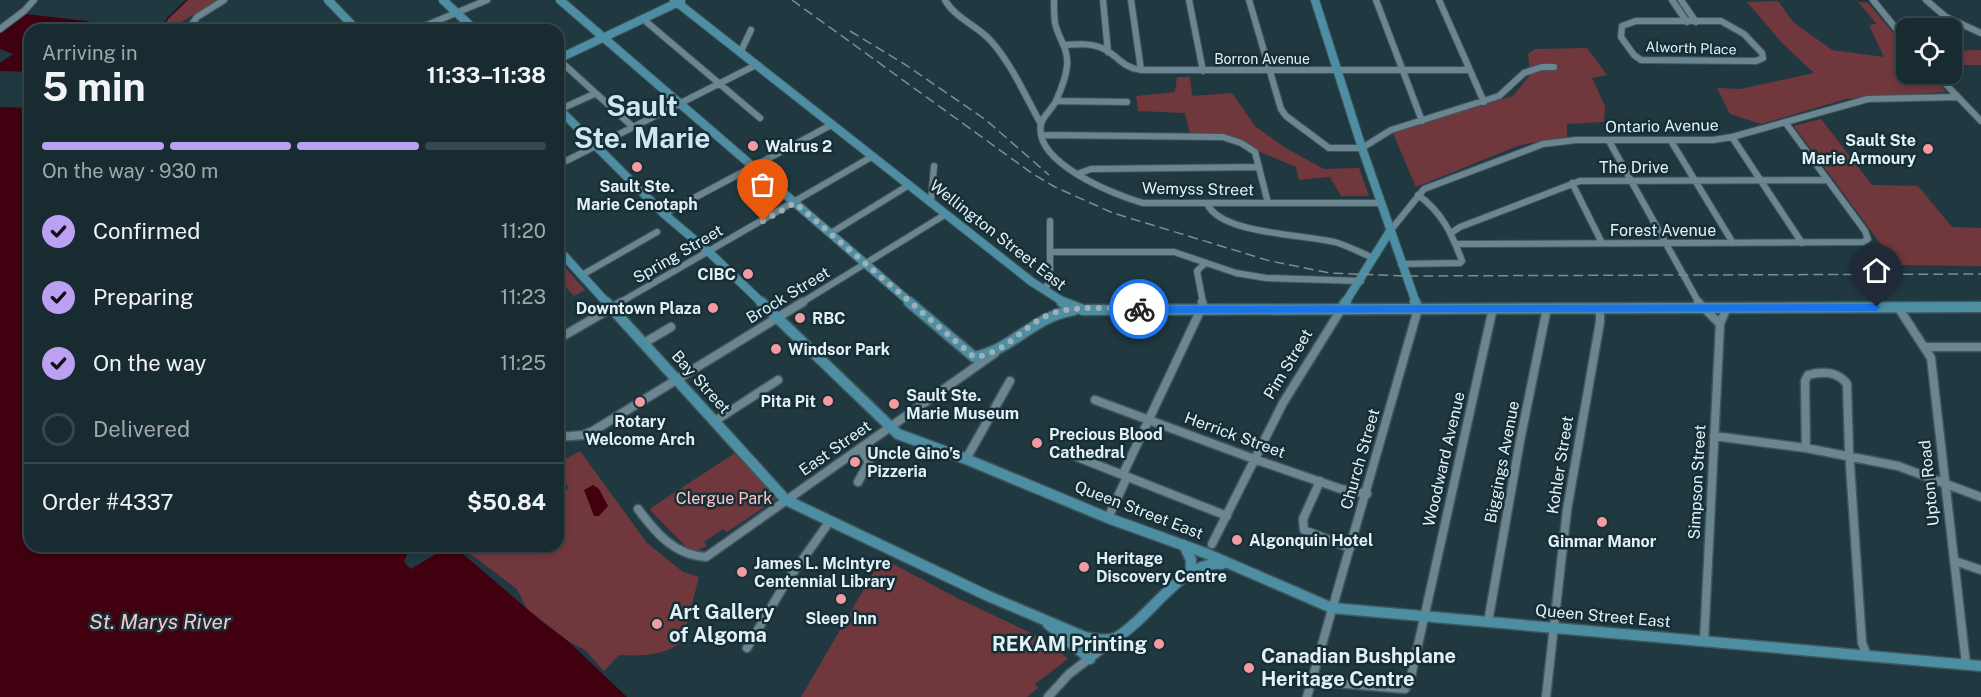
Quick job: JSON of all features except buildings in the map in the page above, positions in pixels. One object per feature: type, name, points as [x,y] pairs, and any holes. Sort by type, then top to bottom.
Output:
[{"type":"main road","points":[[328,0],[351,24]]},
{"type":"main road","points":[[442,0],[469,24]]},
{"type":"main road","points":[[560,0],[974,357],[996,352]]},
{"type":"main road","points":[[1315,0],[1380,203],[1418,309]]},
{"type":"main road","points":[[564,56],[678,1]]},
{"type":"main road","name":"Wellington Street East","points":[[678,1],[740,53],[1052,296],[1064,304],[1083,310],[1981,307]]},
{"type":"main road","name":"Queen Street East","points":[[564,111],[664,214],[709,252],[898,434],[1184,546],[1332,608],[1981,666]]},
{"type":"main road","name":"Pim Street","points":[[1342,308],[1361,281],[1390,231]]},
{"type":"main road","points":[[1374,256],[1385,252],[1391,254],[1401,264]]},
{"type":"main road","name":"Bay Street","points":[[564,256],[786,500],[988,596],[1085,637],[1098,640],[1116,638]]},
{"type":"main road","points":[[1045,316],[1051,306],[1052,296]]},
{"type":"main road","name":"East Street","points":[[996,352],[1045,316],[1062,311],[1083,310]]},
{"type":"main road","points":[[1184,546],[1191,560],[1191,572]]},
{"type":"main road","points":[[1116,638],[1191,572],[1213,563],[1228,564]]},
{"type":"main road","points":[[1039,617],[1090,659]]},
{"type":"street","points":[[0,29],[24,11],[34,0]]},
{"type":"street","points":[[193,24],[197,17],[224,0]]},
{"type":"street","points":[[430,24],[487,0]]},
{"type":"street","points":[[945,0],[950,9],[981,31],[997,50],[1041,124],[1043,135],[1223,137],[1255,152],[1268,203]]},
{"type":"street","points":[[1041,124],[1056,100],[1066,66],[1065,45],[1055,24],[1054,0]]},
{"type":"street","points":[[1103,0],[1108,52]]},
{"type":"street","points":[[1131,0],[1141,70]]},
{"type":"street","points":[[1189,0],[1203,70]]},
{"type":"street","points":[[1249,0],[1277,101],[1286,116],[1329,148],[1362,148],[1392,130],[1499,96],[1524,73],[1554,67]]},
{"type":"street","points":[[1376,0],[1422,121]]},
{"type":"street","points":[[1439,0],[1484,102]]},
{"type":"street","name":"Alworth Place","points":[[1672,0],[1688,22]]},
{"type":"street","name":"Alworth Place","points":[[1681,0],[1696,22]]},
{"type":"street","points":[[1873,0],[1896,29]]},
{"type":"street","points":[[1926,0],[1946,17],[1981,33]]},
{"type":"street","points":[[643,19],[760,118]]},
{"type":"street","name":"Alworth Place","points":[[1696,22],[1732,24],[1741,28],[1762,53],[1763,58],[1756,61],[1641,60],[1620,37],[1622,26],[1628,23],[1696,22]]},
{"type":"street","points":[[740,53],[751,30]]},
{"type":"street","name":"Borron Avenue","points":[[1065,45],[1092,45],[1108,52],[1124,68],[1141,70],[1468,70]]},
{"type":"street","points":[[564,65],[633,127]]},
{"type":"street","points":[[564,162],[756,65]]},
{"type":"street","points":[[1946,84],[1981,121]]},
{"type":"street","points":[[564,107],[594,93]]},
{"type":"street","name":"Ontario Avenue","points":[[1390,231],[1418,195],[1436,183],[1543,144],[1576,140],[1671,141],[1732,137],[1868,99],[1958,97]]},
{"type":"street","points":[[1056,100],[1127,102]]},
{"type":"street","points":[[1785,122],[1827,180]]},
{"type":"street","points":[[664,214],[833,124]]},
{"type":"street","name":"Wemyss Street","points":[[1043,135],[1048,152],[1080,173],[1131,201],[1143,203],[1380,203]]},
{"type":"street","points":[[1732,137],[1802,243]]},
{"type":"street","points":[[1609,141],[1664,243],[1704,307],[1720,324]]},
{"type":"street","points":[[1671,141],[1733,243]]},
{"type":"street","name":"Spring Street","points":[[564,335],[873,156]]},
{"type":"street","points":[[931,202],[934,166]]},
{"type":"street","points":[[1080,173],[1091,169],[1259,167]]},
{"type":"street","name":"The Drive","points":[[1451,233],[1460,227],[1572,183],[1590,180],[1827,180]]},
{"type":"street","name":"Forest Avenue","points":[[1456,244],[1802,243],[1863,242],[1868,239],[1827,180]]},
{"type":"street","points":[[1572,183],[1602,243]]},
{"type":"street","points":[[831,232],[909,184]]},
{"type":"street","points":[[1401,264],[1460,263],[1462,261],[1446,219],[1433,204],[1418,195]]},
{"type":"street","points":[[1207,203],[1210,212],[1221,219],[1266,231],[1337,243],[1374,256]]},
{"type":"street","name":"Brock Street","points":[[564,437],[593,432],[946,214]]},
{"type":"street","points":[[1044,289],[1050,282],[1050,221]]},
{"type":"street","points":[[582,275],[657,232]]},
{"type":"street","points":[[1050,252],[1174,252],[1236,273],[1266,278],[1361,281]]},
{"type":"street","points":[[1108,518],[1149,419],[1203,305],[1197,272],[1205,263]]},
{"type":"street","name":"Upton Road","points":[[1898,307],[1931,358],[1966,664]]},
{"type":"street","name":"Pim Street","points":[[1212,544],[1283,403],[1342,308]]},
{"type":"street","name":"Woodward Avenue","points":[[1311,681],[1405,689],[1410,681],[1493,308]]},
{"type":"street","name":"Biggings Avenue","points":[[1488,622],[1520,441],[1547,308]]},
{"type":"street","name":"Kohler Street","points":[[1546,697],[1567,510],[1600,322],[1600,308]]},
{"type":"street","name":"Simpson Street","points":[[1704,642],[1720,324],[1728,308]]},
{"type":"street","name":"Church Street","points":[[1307,697],[1367,494],[1418,309]]},
{"type":"street","points":[[644,343],[670,327]]},
{"type":"street","points":[[1926,347],[1981,347]]},
{"type":"street","name":"East Street","points":[[638,509],[658,535],[670,545],[684,554],[699,558],[706,557],[996,352]]},
{"type":"street","points":[[960,376],[973,362],[974,357]]},
{"type":"street","points":[[1806,448],[1805,381],[1808,375],[1827,372],[1844,378],[1847,384],[1862,643],[1867,655]]},
{"type":"street","points":[[715,421],[778,380]]},
{"type":"street","points":[[966,459],[1010,381]]},
{"type":"street","name":"Herrick Street","points":[[1095,400],[1254,459],[1367,494]]},
{"type":"street","points":[[1714,436],[1806,448],[1898,466],[1981,497]]},
{"type":"street","points":[[858,482],[869,462],[860,448]]},
{"type":"street","points":[[1067,453],[1227,516]]},
{"type":"street","points":[[1320,481],[1303,519],[1304,530],[1350,548]]},
{"type":"street","points":[[747,648],[785,584],[830,521]]},
{"type":"street","points":[[1184,546],[1203,548],[1212,544],[1214,553],[1228,564]]},
{"type":"street","points":[[1956,561],[1981,570]]},
{"type":"street","points":[[1048,697],[1069,674],[1116,638]]},
{"type":"green space","points":[[187,0],[219,0],[178,24],[165,24],[167,19]]},
{"type":"green space","points":[[1778,1],[1793,22],[1832,50],[1884,57],[1869,25],[1877,24],[1858,2],[1868,3],[1896,36],[1896,84],[1939,84],[1946,92],[1846,99],[1761,124],[1730,114],[1717,88],[1740,89],[1814,73],[1783,44],[1747,2]]},
{"type":"green space","points":[[1587,48],[1607,75],[1592,78],[1605,106],[1604,122],[1567,124],[1567,137],[1520,145],[1416,187],[1392,131],[1513,96],[1530,75],[1528,54],[1535,49]]},
{"type":"green space","points":[[1981,50],[1981,65],[1962,65],[1962,51]]},
{"type":"green space","points":[[1177,77],[1190,77],[1192,96],[1232,93],[1255,126],[1284,147],[1324,169],[1359,168],[1369,196],[1341,196],[1330,177],[1299,180],[1296,167],[1220,135],[1190,133],[1185,113],[1138,111],[1136,96],[1175,92]]},
{"type":"green space","points":[[1821,119],[1872,185],[1918,186],[1952,227],[1981,228],[1981,266],[1896,265],[1794,126]]},
{"type":"green space","points":[[564,266],[585,290],[574,296],[564,285]]},
{"type":"green space","points":[[580,451],[647,543],[683,572],[699,577],[682,642],[675,647],[652,654],[619,655],[604,671],[585,650],[568,641],[527,609],[517,589],[468,552],[564,552],[564,491],[569,488],[564,482],[564,460]]},
{"type":"green space","name":"Clergue Park","points":[[735,453],[778,498],[727,532],[723,529],[704,542],[707,546],[692,553],[651,511],[651,508]]},
{"type":"green space","points":[[882,558],[959,599],[1048,641],[1068,659],[1035,684],[1038,688],[1027,697],[801,697]]},
{"type":"water","points":[[25,14],[99,24],[24,24],[24,72],[0,71],[0,63],[13,54],[0,49],[0,32]]},
{"type":"water","name":"St. Marys River","points":[[0,107],[24,108],[24,552],[408,552],[404,562],[411,569],[439,552],[463,552],[540,620],[568,641],[627,697],[0,697]]},
{"type":"water","points":[[593,485],[599,489],[608,506],[599,516],[594,516],[584,490]]},
{"type":"waterway","points":[[166,24],[167,19],[187,0]]},
{"type":"railway","points":[[792,0],[1033,174],[1055,187],[1113,213],[1270,261],[1330,273],[1405,276],[1981,274]]},
{"type":"railway","points":[[850,31],[906,65],[986,120],[1049,175]]},
{"type":"way so far","points":[[763,221],[795,203],[974,357],[996,352],[1051,314],[1062,311],[1139,309]]},
{"type":"place","name":"Walrus 2","points":[[753,146]]},
{"type":"place","name":"Sault Ste Marie Armoury","points":[[1928,149]]},
{"type":"place","name":"Sault Ste. Marie Cenotaph","points":[[637,167]]},
{"type":"place","name":"CIBC","points":[[748,274]]},
{"type":"place","name":"Downtown Plaza","points":[[713,308]]},
{"type":"place","name":"RBC","points":[[800,318]]},
{"type":"place","name":"Windsor Park","points":[[776,349]]},
{"type":"place","name":"Pita Pit","points":[[828,401]]},
{"type":"place","name":"Rotary Welcome Arch","points":[[640,402]]},
{"type":"place","name":"Sault Ste. Marie Museum","points":[[894,404]]},
{"type":"place","name":"Precious Blood Cathedral","points":[[1037,443]]},
{"type":"place","name":"Uncle Gino’s Pizzeria","points":[[855,462]]},
{"type":"place","name":"Ginmar Manor","points":[[1602,522]]},
{"type":"place","name":"Algonquin Hotel","points":[[1237,540]]},
{"type":"place","name":"Heritage Discovery Centre","points":[[1084,567]]},
{"type":"place","name":"James L. McIntyre Centennial Library","points":[[742,572]]},
{"type":"place","name":"Sleep Inn","points":[[841,599]]},
{"type":"place","name":"Art Gallery of Algoma","points":[[657,624]]},
{"type":"place","name":"REKAM Printing","points":[[1159,644]]},
{"type":"place","name":"Canadian Bushplane Heritage Centre","points":[[1249,668]]},
{"type":"district","name":"Sault Ste. Marie","points":[[642,121]]},
{"type":"route","points":[[1139,309],[1877,307]]}]
